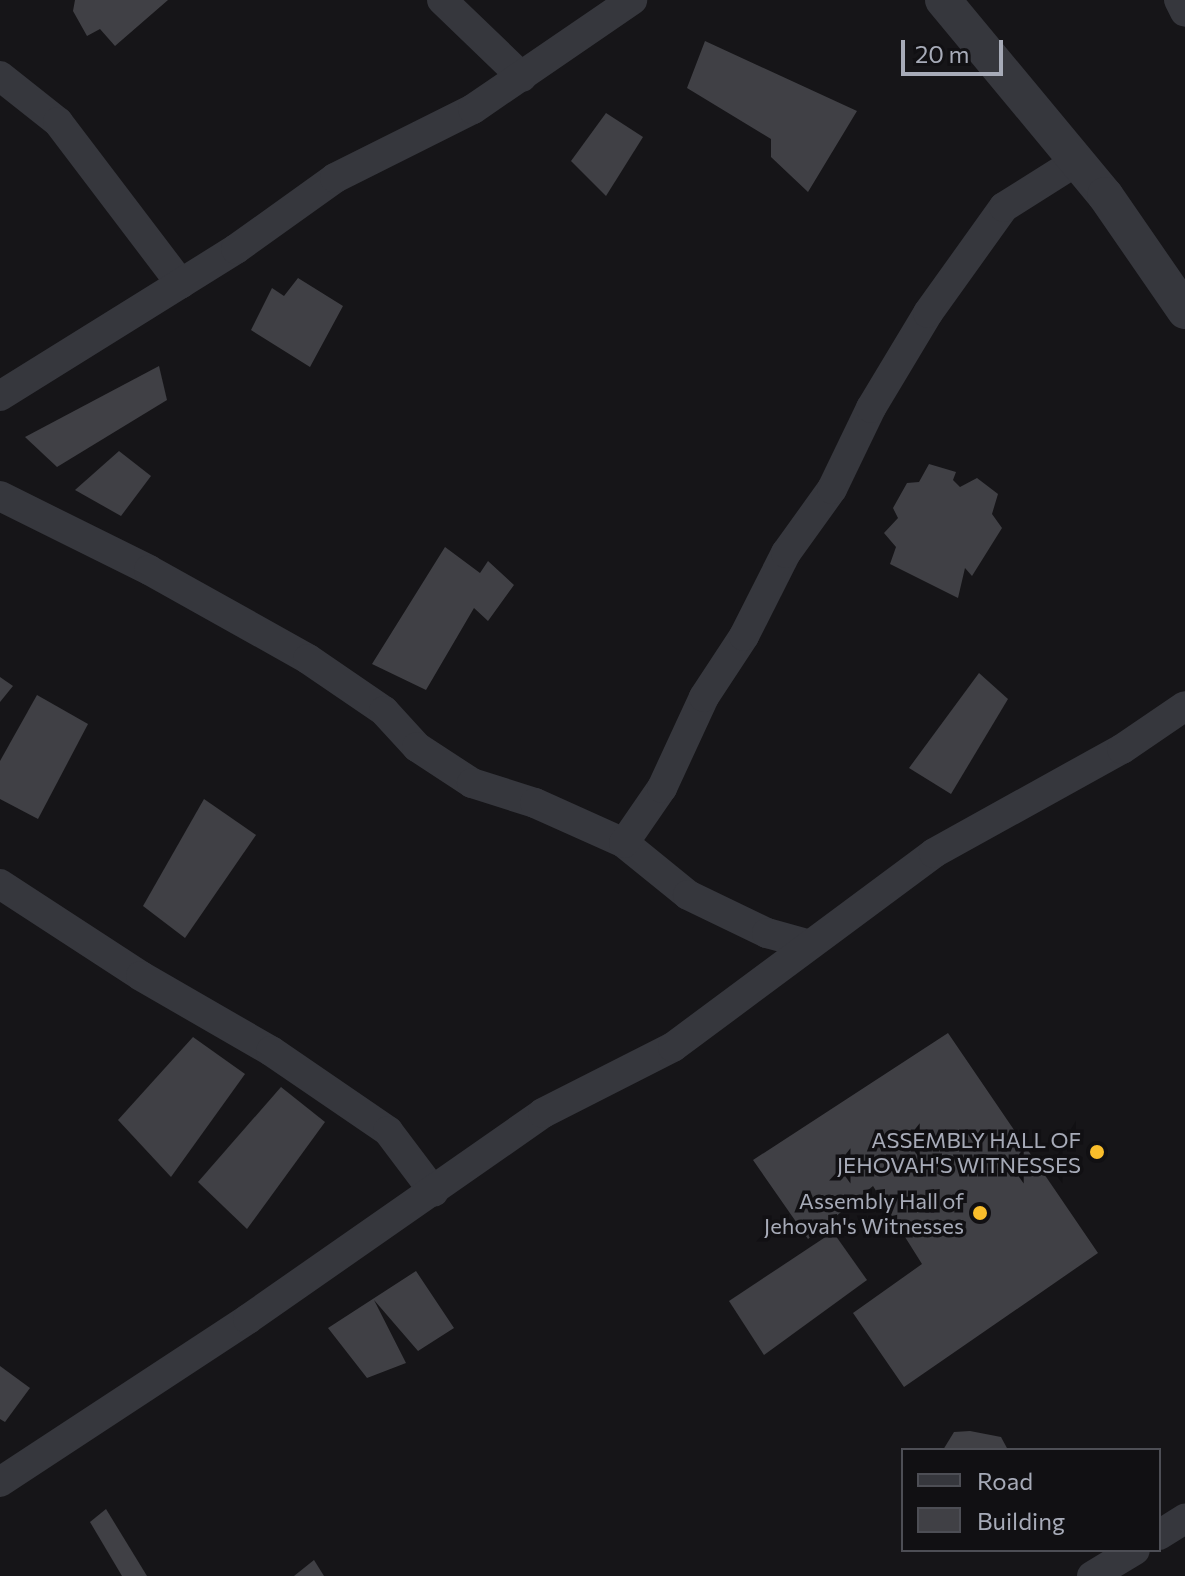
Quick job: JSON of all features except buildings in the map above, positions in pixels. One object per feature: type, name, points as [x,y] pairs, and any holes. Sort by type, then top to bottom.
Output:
[{"type":"street","points":[[442,0],[522,77]]},
{"type":"street","points":[[0,396],[181,284],[335,178],[473,109],[632,0]]},
{"type":"street","points":[[943,0],[1077,161],[1185,311]]},
{"type":"street","points":[[1179,0],[1185,12]]},
{"type":"street","points":[[0,76],[58,122],[181,284]]},
{"type":"street","points":[[624,843],[662,788],[704,697],[744,636],[786,553],[832,489],[871,408],[928,313],[1004,207],[1077,161]]},
{"type":"street","points":[[0,496],[149,570],[308,659],[384,711],[417,747],[472,783],[535,803],[624,843],[688,895],[767,933],[807,944]]},
{"type":"street","points":[[0,1482],[434,1192],[543,1113],[673,1047],[807,944],[934,853],[1122,749],[1185,706]]},
{"type":"street","points":[[0,884],[141,976],[271,1051],[388,1131],[434,1192]]},
{"type":"street","points":[[1092,1576],[1132,1552]]},
{"type":"place","name":"ASSEMBLY HALL OF JEHOVAH'S WITNESSES","points":[[1097,1152]]},
{"type":"place","name":"Assembly Hall of Jehovah's Witnesses","points":[[980,1213]]}]
